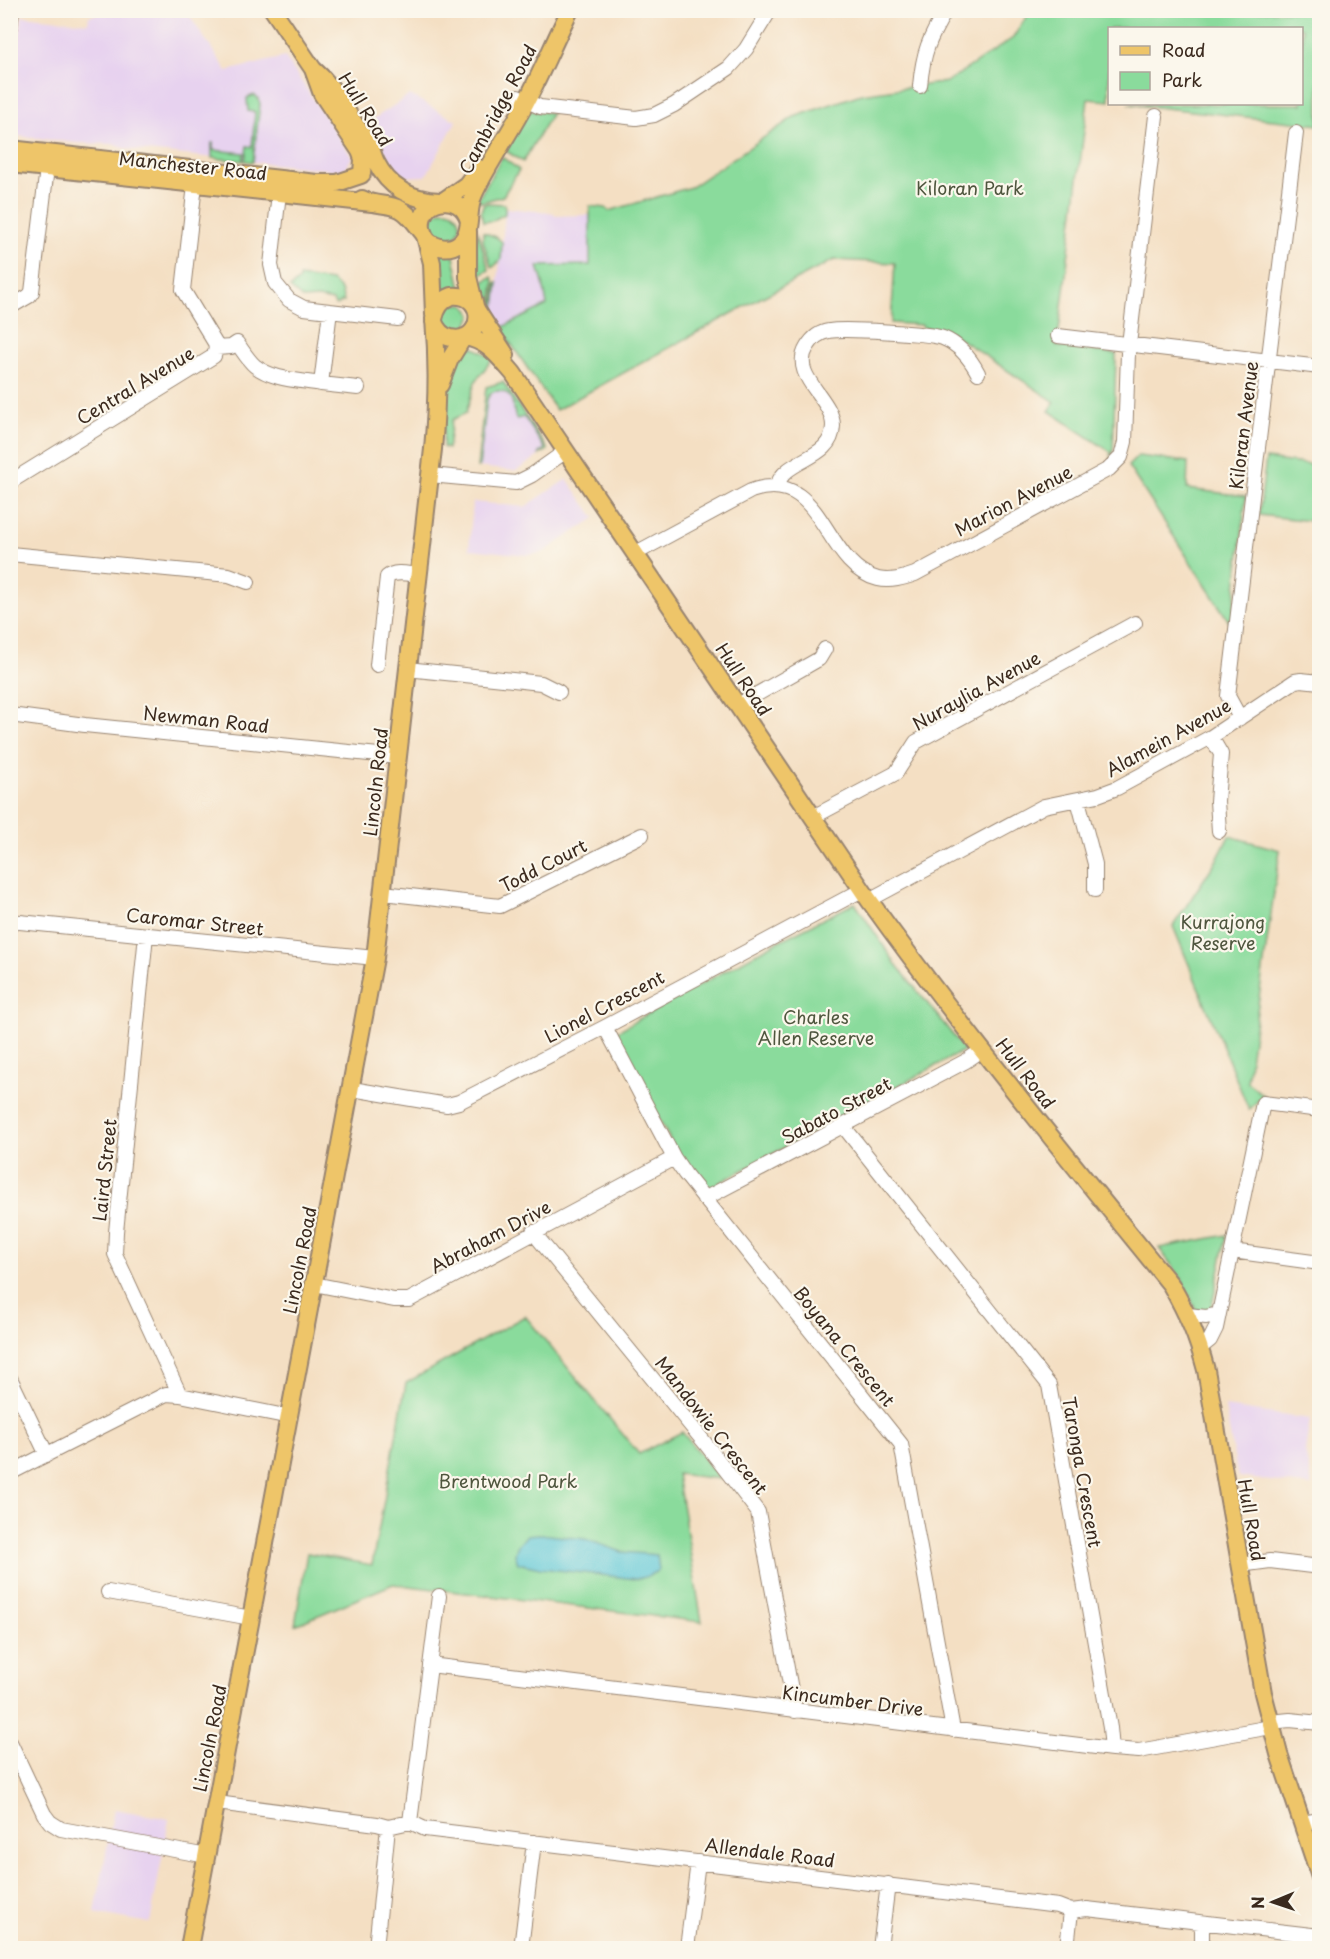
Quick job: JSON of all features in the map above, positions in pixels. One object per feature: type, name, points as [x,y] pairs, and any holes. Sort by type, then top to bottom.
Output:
[{"type":"main road","name":"Hull Road","points":[[273,10],[313,69],[329,83],[359,140],[385,175],[407,195],[422,200],[442,201]]},
{"type":"main road","name":"Cambridge Road","points":[[469,225],[472,199],[494,149],[569,14]]},
{"type":"main road","name":"Hull Road","points":[[359,140],[362,157],[357,191],[362,198],[373,203]]},
{"type":"main road","name":"Manchester Road","points":[[10,149],[195,177],[279,194],[373,203]]},
{"type":"main road","name":"Cambridge Road","points":[[442,201],[458,192],[472,179],[494,149]]},
{"type":"main road","name":"Manchester Road","points":[[10,164],[327,184],[347,181],[361,175]]},
{"type":"main road","name":"Hull Road","points":[[361,175],[374,170],[385,175]]},
{"type":"main road","points":[[373,203],[381,201],[386,195],[389,187],[385,175]]},
{"type":"main road","points":[[373,203],[402,210],[414,220],[424,235],[436,246],[451,247],[461,241],[469,225],[466,214],[454,202],[442,201],[431,206],[424,214],[422,224],[424,235],[432,263],[434,321],[439,331],[453,339],[471,333],[476,326],[478,318],[476,308],[464,297],[450,297],[439,306],[434,321]]},
{"type":"main road","name":"Hull Road","points":[[469,225],[468,277],[476,308],[505,352],[513,373]]},
{"type":"main road","name":"Lincoln Road","points":[[189,1948],[375,958],[430,476],[436,401],[434,321]]},
{"type":"main road","name":"Hull Road","points":[[463,337],[480,341],[491,348],[513,373],[865,895],[982,1050],[1171,1285],[1188,1315],[1200,1348],[1270,1725],[1320,1877]]},
{"type":"main road","name":"Lincoln Road","points":[[436,401],[445,369],[463,337]]},
{"type":"street","points":[[10,27],[12,10]]},
{"type":"street","points":[[522,99],[540,106],[636,118],[659,113],[729,68],[746,49],[770,10]]},
{"type":"street","points":[[920,86],[928,41],[946,10]]},
{"type":"street","name":"Marion Avenue","points":[[777,486],[796,493],[809,503],[858,570],[878,579],[894,580],[915,574],[1109,469],[1121,457],[1125,442],[1129,345],[1156,116]]},
{"type":"street","name":"Kiloran Avenue","points":[[1240,718],[1228,696],[1296,133]]},
{"type":"street","points":[[10,308],[32,292],[47,168]]},
{"type":"street","name":"Central Avenue","points":[[10,482],[212,360],[216,348],[213,338],[183,290],[195,177]]},
{"type":"street","points":[[279,194],[271,265],[275,283],[290,301],[304,308],[398,319]]},
{"type":"street","points":[[321,384],[330,311]]},
{"type":"street","points":[[636,553],[751,491],[763,486],[777,486],[781,476],[824,448],[832,435],[833,425],[830,412],[808,378],[803,363],[806,348],[820,333],[837,330],[935,336],[957,345],[972,361],[978,373]]},
{"type":"street","points":[[1058,336],[1320,368]]},
{"type":"street","points":[[216,348],[231,347],[237,343],[250,361],[266,372],[290,379],[358,388]]},
{"type":"street","points":[[430,476],[516,483],[532,475],[566,451]]},
{"type":"street","points":[[10,554],[229,575],[248,582]]},
{"type":"street","points":[[377,665],[387,577],[400,573],[418,575]]},
{"type":"street","name":"Nuraylia Avenue","points":[[813,817],[896,773],[916,742],[1135,623]]},
{"type":"street","points":[[738,705],[819,659],[825,649]]},
{"type":"street","points":[[407,669],[541,683],[559,692]]},
{"type":"street","name":"Alamein Avenue","points":[[865,895],[1044,807],[1117,788],[1211,737],[1295,681],[1320,682]]},
{"type":"street","name":"Newman Road","points":[[10,715],[398,758]]},
{"type":"street","points":[[1211,737],[1221,754],[1217,801],[1219,831]]},
{"type":"street","points":[[1078,800],[1095,864],[1095,890]]},
{"type":"street","name":"Todd Court","points":[[383,893],[501,906],[642,835]]},
{"type":"street","name":"Lionel Crescent","points":[[352,1089],[447,1105],[459,1102],[865,895]]},
{"type":"street","name":"Caromar Street","points":[[10,921],[375,958]]},
{"type":"street","name":"Laird Street","points":[[146,935],[115,1254],[180,1395]]},
{"type":"street","name":"Boyana Crescent","points":[[605,1027],[674,1158],[704,1199],[901,1444],[953,1730]]},
{"type":"street","name":"Sabato Street","points":[[704,1199],[844,1127],[966,1061],[982,1050]]},
{"type":"street","points":[[1200,1348],[1210,1340],[1216,1328],[1263,1103],[1320,1110]]},
{"type":"street","name":"Taronga Crescent","points":[[844,1127],[1049,1385],[1112,1749]]},
{"type":"street","name":"Abraham Drive","points":[[314,1284],[394,1300],[409,1300],[674,1158]]},
{"type":"street","name":"Mandowie Crescent","points":[[533,1233],[705,1443],[758,1512],[795,1711]]},
{"type":"street","points":[[1232,1251],[1320,1263]]},
{"type":"street","points":[[1188,1315],[1206,1317],[1218,1314]]},
{"type":"street","points":[[10,1378],[47,1455]]},
{"type":"street","points":[[10,1473],[166,1394],[290,1417]]},
{"type":"street","points":[[1240,1565],[1270,1562],[1320,1567]]},
{"type":"street","points":[[108,1592],[251,1618]]},
{"type":"street","points":[[410,1822],[439,1596]]},
{"type":"street","name":"Kincumber Drive","points":[[430,1665],[1112,1749],[1139,1750],[1290,1720],[1320,1724]]},
{"type":"street","points":[[10,1742],[44,1814],[55,1826],[207,1856]]},
{"type":"street","name":"Allendale Road","points":[[217,1803],[388,1827],[410,1822],[425,1829],[888,1884],[1058,1906],[1071,1911],[1087,1909],[1320,1936]]},
{"type":"street","points":[[1302,1823],[1320,1820]]},
{"type":"street","points":[[376,1948],[388,1827]]},
{"type":"street","points":[[521,1948],[534,1842]]},
{"type":"street","points":[[687,1948],[698,1862]]},
{"type":"street","points":[[880,1948],[888,1884]]},
{"type":"street","points":[[1067,1948],[1071,1911]]},
{"type":"street","points":[[1202,1923],[1202,1948]]},
{"type":"shaded area","points":[[111,11],[186,11],[227,71],[285,57],[352,157],[344,171],[127,149],[112,144],[77,143],[11,135],[11,113],[22,16],[88,23],[89,16]]},
{"type":"shaded area","points":[[410,95],[456,121],[426,176],[402,177],[366,124]]},
{"type":"shaded area","points":[[506,208],[554,213],[555,216],[590,215],[590,265],[538,266],[547,305],[500,328],[494,316]]},
{"type":"shaded area","points":[[503,382],[548,450],[516,471],[477,467],[486,387]]},
{"type":"shaded area","points":[[567,479],[595,518],[542,553],[527,555],[469,549],[473,502],[525,507]]},
{"type":"shaded area","points":[[1225,1407],[1310,1419],[1305,1451],[1312,1486],[1238,1477]]},
{"type":"shaded area","points":[[114,1809],[169,1819],[150,1923],[95,1913]]},
{"type":"green space","name":"Kiloran Park","points":[[1030,11],[1319,11],[1319,125],[1137,105],[1303,105],[1303,27],[1108,27],[1108,101],[1088,99],[1057,346],[1116,354],[1113,454],[1110,456],[1111,452],[1049,411],[1055,402],[948,331],[924,328],[922,325],[891,323],[895,263],[834,260],[556,410],[492,316],[496,283],[498,283],[494,316],[501,328],[547,305],[538,266],[590,265],[590,206],[606,208],[609,211],[691,187],[794,117],[861,94],[947,82],[1013,38]]},
{"type":"green space","points":[[254,95],[260,104],[253,162],[245,161],[247,146],[252,147],[255,112],[248,111],[247,98]]},
{"type":"green space","points":[[529,111],[552,113],[523,162],[506,151]]},
{"type":"green space","points":[[212,143],[213,150],[244,153],[243,161],[212,158]]},
{"type":"green space","points":[[502,157],[519,170],[503,196],[482,202],[477,201]]},
{"type":"green space","points":[[487,203],[505,204],[505,214],[492,221],[483,222],[481,212],[483,205]]},
{"type":"green space","points":[[445,210],[455,215],[460,225],[455,235],[445,240],[435,235],[430,225],[435,215]]},
{"type":"green space","points":[[478,232],[489,270],[475,278],[475,243]]},
{"type":"green space","points":[[483,232],[502,242],[501,260],[493,267],[483,241]]},
{"type":"green space","points":[[453,252],[461,289],[441,293],[439,253]]},
{"type":"green space","points":[[299,277],[332,281],[341,290],[344,302],[335,305],[333,301],[318,298],[303,299],[290,288],[299,280]]},
{"type":"green space","points":[[492,277],[494,282],[490,316],[510,346],[508,348],[489,318],[480,293],[485,280]]},
{"type":"green space","points":[[450,304],[464,304],[472,315],[464,331],[450,330],[445,324],[444,314]]},
{"type":"green space","points":[[469,345],[493,358],[475,382],[466,413],[452,420],[448,449],[443,447],[445,386],[462,350]]},
{"type":"green space","points":[[503,382],[548,450],[539,455],[545,449],[524,417],[516,419],[510,397],[503,392],[496,391],[487,400],[479,467],[477,467],[486,387]]},
{"type":"green space","points":[[1138,456],[1188,462],[1187,489],[1246,496],[1232,626],[1128,466]]},
{"type":"green space","points":[[1266,459],[1319,466],[1319,522],[1259,515]]},
{"type":"green space","name":"Kurrajong Reserve","points":[[1229,836],[1280,850],[1247,1082],[1263,1095],[1249,1110],[1173,926],[1218,858]]},
{"type":"green space","name":"Charles Allen Reserve","points":[[855,903],[895,963],[965,1050],[704,1191],[677,1153],[614,1033],[773,944]]},
{"type":"green space","points":[[1227,1235],[1211,1309],[1204,1312],[1196,1310],[1181,1278],[1159,1248]]},
{"type":"green space","name":"Brentwood Park","points":[[525,1316],[639,1454],[682,1432],[720,1479],[677,1474],[702,1622],[393,1584],[295,1625],[307,1553],[372,1565],[406,1383]]},
{"type":"water","points":[[539,1534],[585,1539],[622,1552],[657,1555],[659,1570],[636,1579],[540,1568],[518,1563],[515,1554],[517,1547],[527,1535]]}]
